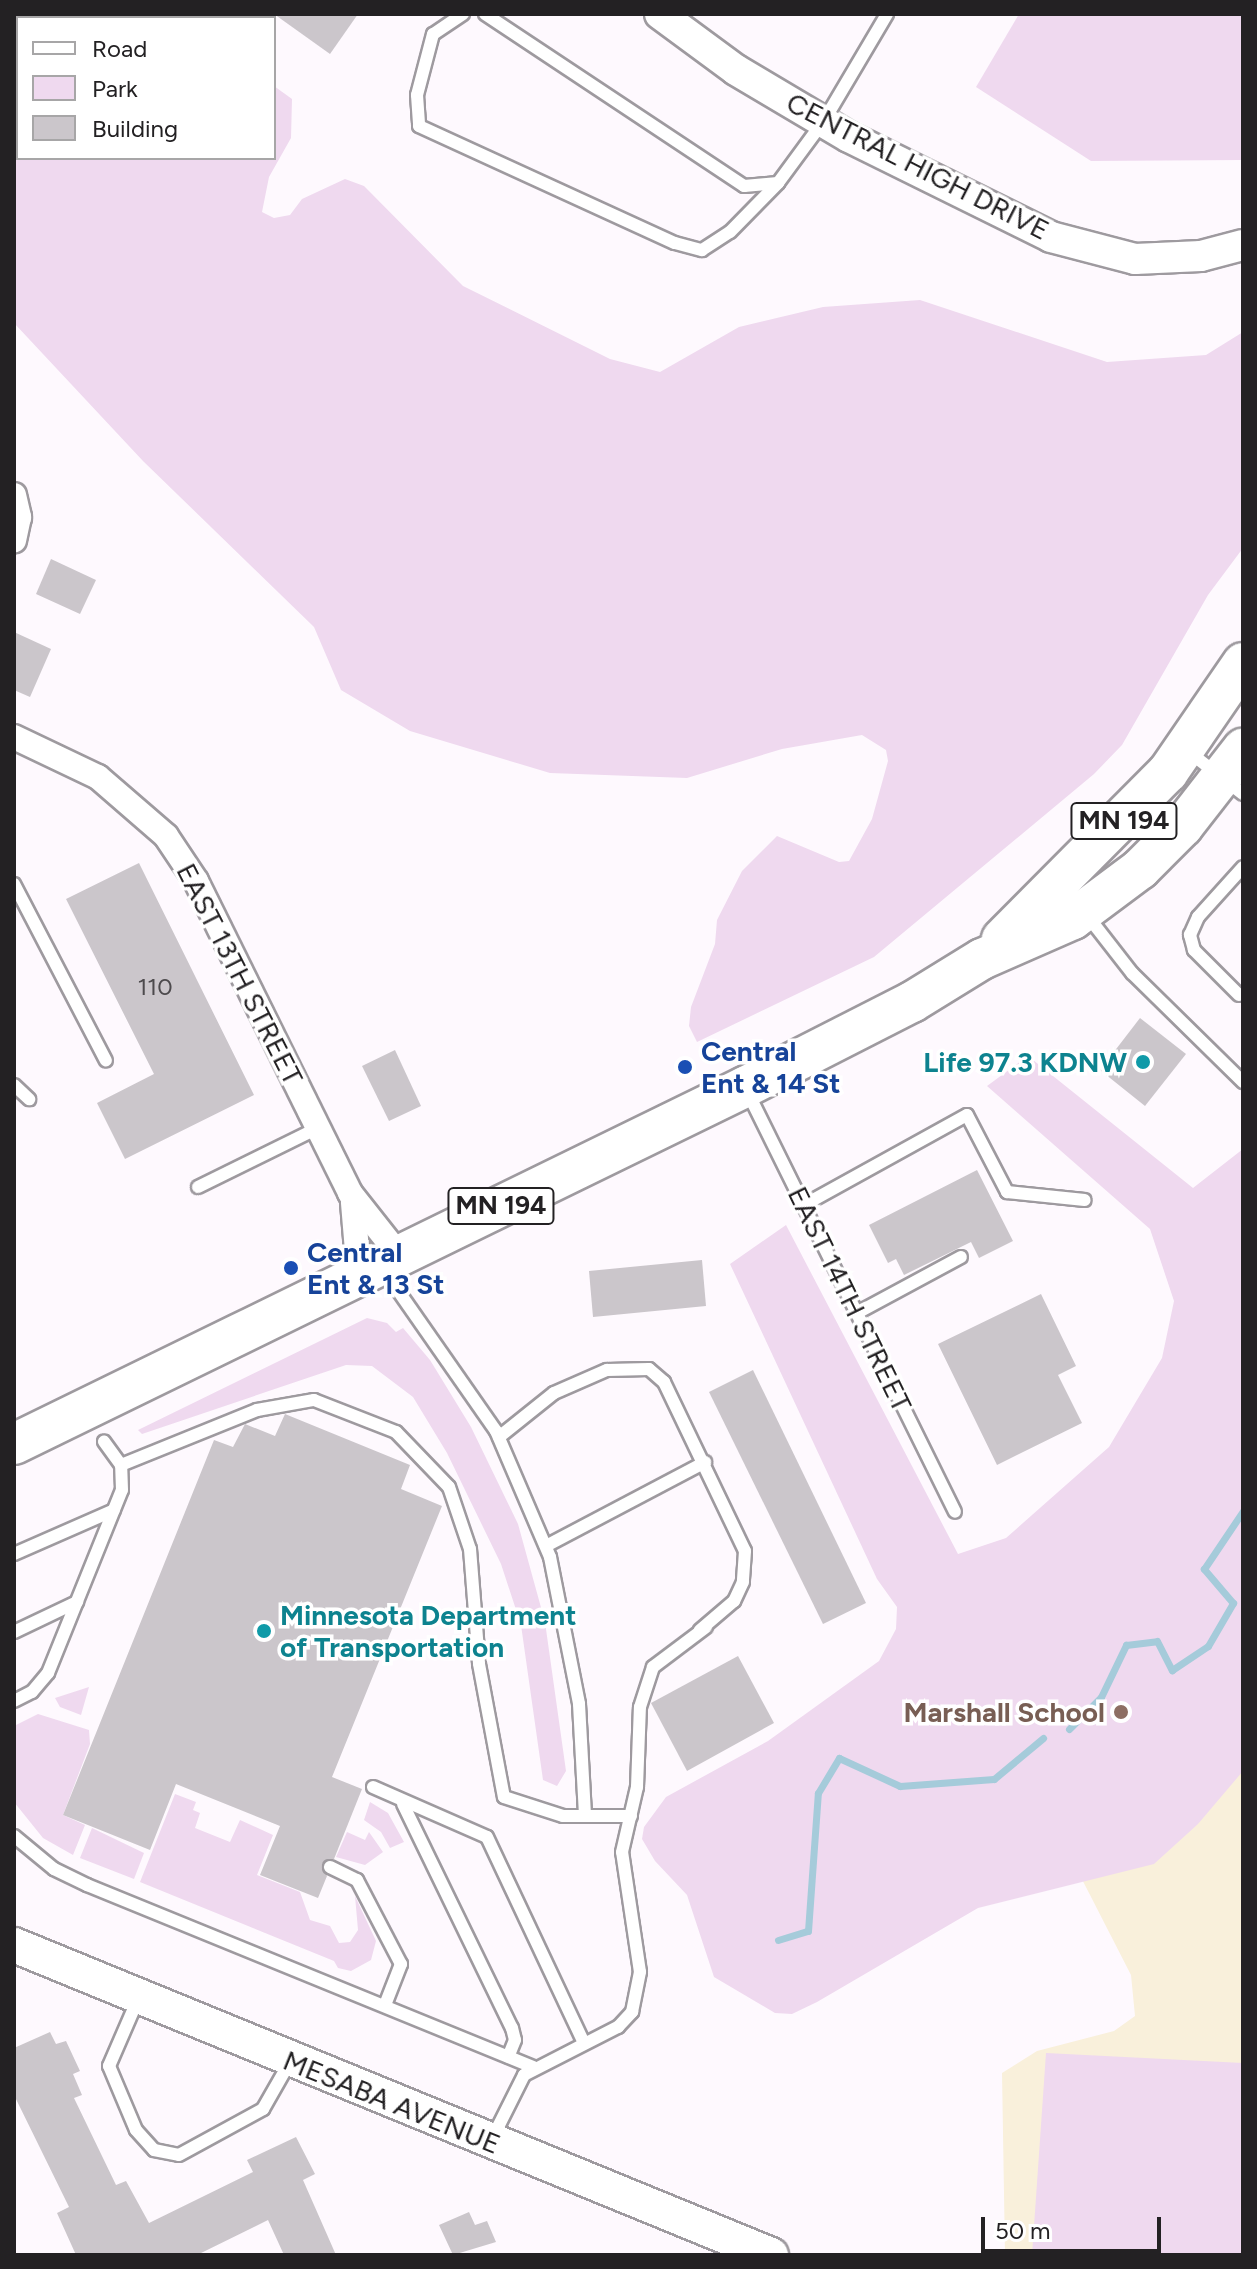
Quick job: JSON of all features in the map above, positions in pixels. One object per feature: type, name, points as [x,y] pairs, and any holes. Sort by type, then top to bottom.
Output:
[{"type":"highway","name":"MN 194","points":[[982,959],[1124,822],[1185,749],[1243,663]]},
{"type":"highway","name":"MN 194","points":[[14,1444],[745,1087],[912,1002],[982,959],[1084,911],[1140,869],[1236,773]]},
{"type":"main road","name":"MESABA AVENUE","points":[[14,1945],[771,2255]]},
{"type":"street","name":"CENTRAL HIGH DRIVE","points":[[660,14],[736,70],[825,119],[849,137],[1051,237],[1135,259],[1201,256],[1243,245]]},
{"type":"street","points":[[14,540],[16,499]]},
{"type":"street","name":"EAST 13TH STREET","points":[[16,744],[98,777],[166,836],[196,881],[350,1193],[379,1265]]},
{"type":"street","name":"EAST 13TH STREET","points":[[350,1193],[358,1227],[379,1265]]},
{"type":"lane","points":[[463,14],[433,34],[417,95],[419,126],[675,243],[702,250],[730,232],[778,183],[825,119],[887,14]]},
{"type":"lane","points":[[485,14],[744,186],[778,183]]},
{"type":"lane","points":[[1185,749],[1236,773]]},
{"type":"lane","points":[[1239,995],[1194,950],[1190,935],[1198,917],[1243,867]]},
{"type":"lane","points":[[14,884],[106,1061]]},
{"type":"lane","points":[[1084,911],[1132,973],[1243,1082]]},
{"type":"lane","points":[[14,1085],[29,1099]]},
{"type":"lane","name":"EAST 14TH STREET","points":[[745,1087],[955,1512]]},
{"type":"lane","points":[[804,1205],[967,1115],[1007,1192],[1085,1200]]},
{"type":"lane","points":[[198,1187],[318,1128]]},
{"type":"lane","points":[[857,1313],[961,1257]]},
{"type":"lane","points":[[379,1265],[499,1437],[546,1546],[566,1620],[579,1704],[585,1816]]},
{"type":"lane","points":[[491,2142],[524,2075],[533,2067],[618,2027],[639,1993],[638,1960],[622,1875],[646,1681],[667,1651],[703,1628],[734,1601],[743,1582],[745,1551],[664,1382],[649,1369],[607,1370],[554,1393],[499,1437]]},
{"type":"lane","points":[[121,1465],[257,1410],[314,1400],[396,1432],[449,1487],[470,1549],[479,1664],[504,1797],[563,1816],[631,1816]]},
{"type":"lane","points":[[14,1701],[32,1692],[48,1673],[122,1490],[121,1465],[104,1442]]},
{"type":"lane","points":[[546,1546],[705,1462]]},
{"type":"lane","points":[[14,1554],[114,1510]]},
{"type":"lane","points":[[14,1632],[77,1602]]},
{"type":"lane","points":[[373,1787],[487,1837],[584,2043]]},
{"type":"lane","points":[[398,1799],[412,1814],[512,2028],[515,2040],[508,2057]]},
{"type":"lane","points":[[14,1836],[54,1869],[87,1885],[533,2067]]},
{"type":"lane","points":[[330,1867],[357,1880],[401,1964],[385,2005]]},
{"type":"lane","points":[[139,1998],[109,2066],[136,2130],[154,2150],[179,2155],[263,2109],[291,2060]]},
{"type":"shaded area","name":"Marshall School","points":[[1243,1205],[1243,2255],[1005,2255],[1002,2073],[1037,2051],[1114,2031],[1135,2016],[1131,1975],[1026,1770],[1142,1449]]},
{"type":"green space","points":[[1019,14],[1243,14],[1243,160],[1091,161],[976,87]]},
{"type":"green space","points":[[14,80],[16,160],[276,160],[276,87],[292,99],[291,138],[269,177],[262,212],[274,218],[290,215],[302,199],[345,179],[364,186],[463,286],[610,359],[660,372],[739,327],[823,307],[920,300],[1107,362],[1206,355],[1243,332],[1243,548],[1208,595],[1122,745],[1094,774],[874,957],[697,1042],[689,1026],[691,1007],[715,944],[717,920],[742,871],[777,836],[839,862],[849,861],[872,819],[888,761],[886,750],[862,735],[782,749],[687,778],[550,773],[410,731],[341,690],[314,627],[143,461],[14,323]]},
{"type":"green space","points":[[1028,1056],[1193,1188],[1243,1149],[1243,1771],[1198,1824],[1154,1864],[978,1908],[817,2002],[792,2014],[775,2013],[714,1977],[687,1895],[655,1861],[642,1839],[644,1827],[666,1797],[768,1741],[879,1661],[896,1629],[897,1607],[877,1579],[730,1264],[786,1225],[958,1554],[1006,1538],[1109,1447],[1162,1358],[1174,1301],[1150,1229],[987,1086]]},
{"type":"green space","points":[[367,1318],[387,1323],[396,1332],[403,1328],[430,1360],[471,1427],[518,1524],[545,1622],[566,1771],[557,1786],[543,1780],[521,1625],[501,1564],[447,1453],[413,1397],[372,1366],[346,1365],[142,1434],[138,1430]]},
{"type":"green space","points":[[89,1687],[81,1715],[60,1707],[55,1698]]},
{"type":"green space","points":[[38,1714],[89,1730],[90,1744],[63,1815],[85,1825],[73,1855],[43,1838],[14,1802],[14,1726]]},
{"type":"green space","points":[[175,1794],[196,1802],[193,1810],[200,1813],[195,1828],[230,1842],[240,1820],[273,1835],[257,1875],[300,1892],[310,1920],[330,1926],[339,1943],[350,1942],[358,1930],[355,1896],[376,1941],[371,1960],[351,1971],[338,1968],[334,1961],[140,1882]]},
{"type":"green space","points":[[370,1802],[388,1813],[404,1842],[390,1848],[381,1832],[364,1820]]},
{"type":"green space","points":[[92,1828],[144,1853],[134,1879],[80,1858]]},
{"type":"green space","points":[[347,1832],[365,1840],[369,1832],[383,1852],[365,1865],[336,1857]]},
{"type":"green space","points":[[1046,2053],[1243,2063],[1243,2255],[1032,2255]]},
{"type":"building","points":[[274,14],[358,14],[330,54]]},
{"type":"building","points":[[51,559],[96,580],[80,614],[36,594]]},
{"type":"building","points":[[14,632],[51,649],[30,697],[14,690]]},
{"type":"building","points":[[139,863],[254,1095],[125,1159],[97,1103],[154,1074],[66,899]]},
{"type":"building","name":"Life 97.3 KDNW","points":[[1140,1018],[1186,1054],[1145,1106],[1100,1070]]},
{"type":"building","points":[[395,1050],[421,1106],[389,1121],[362,1066]]},
{"type":"building","points":[[977,1170],[1013,1241],[979,1258],[971,1242],[904,1275],[896,1259],[888,1263],[869,1225]]},
{"type":"building","points":[[702,1260],[706,1306],[593,1317],[589,1271]]},
{"type":"building","points":[[1041,1294],[1076,1366],[1058,1375],[1082,1423],[997,1465],[938,1344]]},
{"type":"building","points":[[753,1370],[866,1603],[823,1624],[709,1392]]},
{"type":"building","name":"Minnesota Department of Transportation","points":[[285,1414],[410,1465],[401,1489],[442,1506],[332,1777],[362,1789],[334,1859],[322,1864],[327,1876],[318,1898],[260,1875],[280,1826],[176,1784],[150,1850],[63,1815],[214,1440],[233,1447],[245,1424],[275,1436]]},
{"type":"building","points":[[738,1656],[774,1723],[687,1771],[651,1703]]},
{"type":"building","points":[[50,2032],[56,2044],[66,2041],[80,2071],[73,2074],[82,2095],[74,2098],[116,2185],[126,2181],[149,2223],[253,2172],[247,2160],[296,2137],[315,2174],[303,2180],[336,2255],[284,2255],[268,2220],[197,2255],[76,2255],[57,2213],[69,2207],[14,2095],[14,2048]]},
{"type":"building","points":[[469,2212],[475,2225],[487,2221],[496,2242],[453,2255],[439,2225]]},
{"type":"waterway","points":[[1069,1729],[1101,1697],[1126,1645],[1157,1641],[1172,1670],[1208,1646],[1233,1603],[1204,1569],[1243,1511]]},
{"type":"waterway","points":[[778,1940],[808,1931],[818,1793],[839,1758],[900,1786],[994,1779],[1043,1738]]},
{"type":"place","name":"Life 97.3 KDNW","points":[[1143,1062]]},
{"type":"place","name":"Central Ent & 14 St","points":[[685,1067]]},
{"type":"place","name":"Central Ent & 13 St","points":[[291,1268]]},
{"type":"place","name":"Minnesota Department of Transportation","points":[[264,1631]]},
{"type":"place","name":"Marshall School","points":[[1121,1712]]}]
